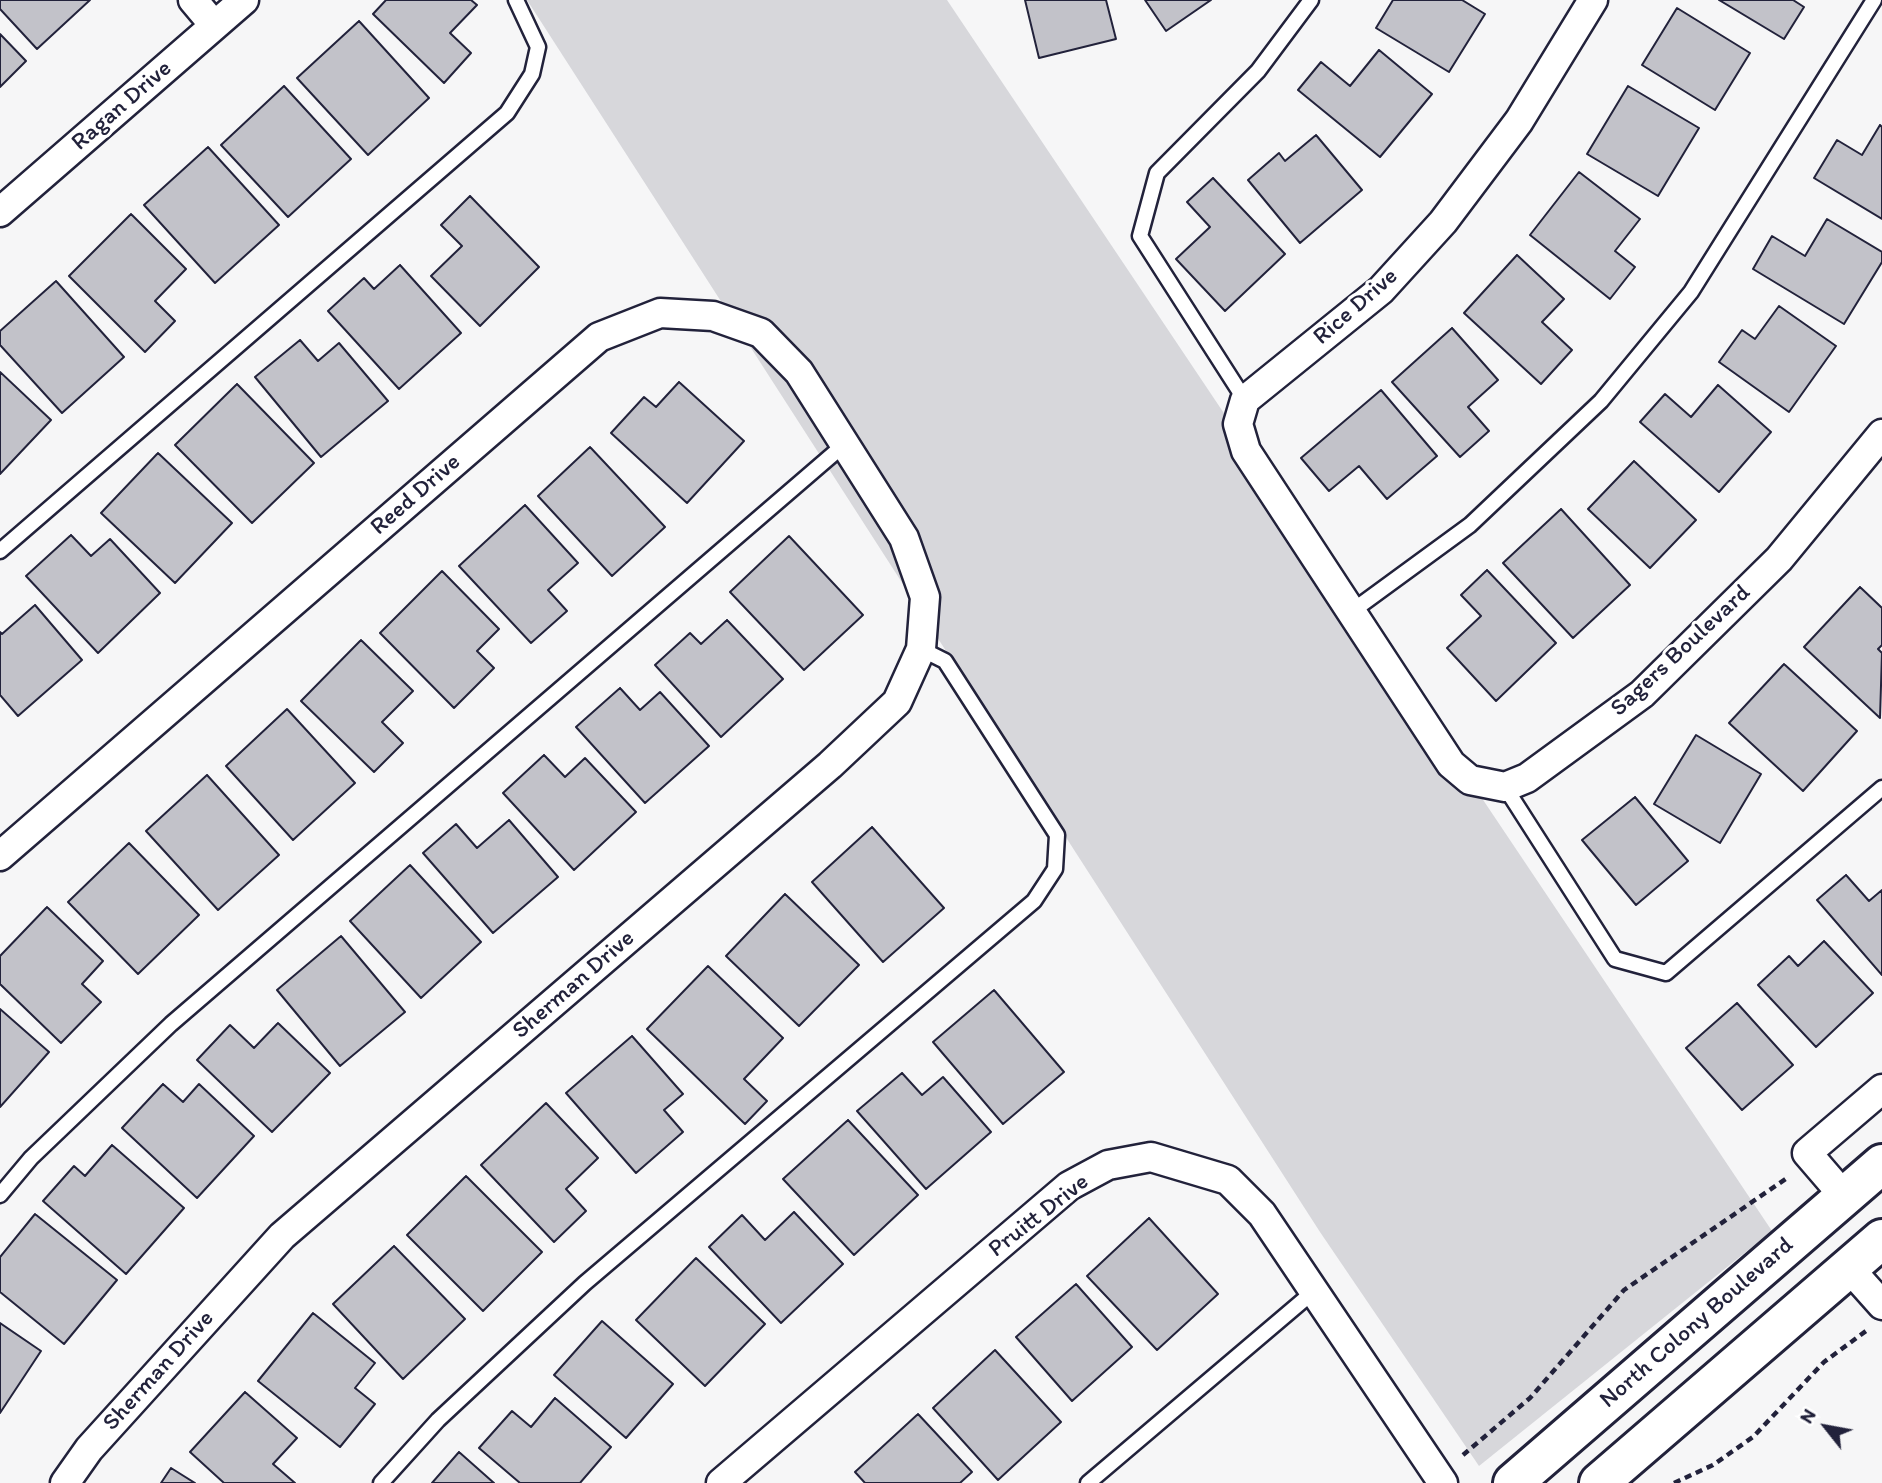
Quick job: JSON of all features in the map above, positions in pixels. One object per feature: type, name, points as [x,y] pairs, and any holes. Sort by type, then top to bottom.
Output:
[{"type":"main road","name":"North Colony Boulevard","points":[[1513,1483],[1882,1164]]},
{"type":"main road","points":[[1599,1483],[1882,1239]]},
{"type":"street","points":[[193,0],[214,25]]},
{"type":"street","name":"Ragan Drive","points":[[0,212],[244,0]]},
{"type":"street","name":"Rice Drive","points":[[1245,400],[1381,290],[1443,222],[1519,121],[1593,0]]},
{"type":"street","name":"Reed Drive","points":[[0,856],[599,337],[660,313],[713,316],[761,333],[799,372],[846,443]]},
{"type":"street","points":[[1245,400],[1238,424],[1246,451],[1451,764],[1470,779],[1505,787]]},
{"type":"street","name":"Sagers Boulevard","points":[[1505,787],[1527,778],[1642,694],[1779,559],[1882,434]]},
{"type":"street","name":"Sherman Drive","points":[[65,1483],[116,1420],[282,1236],[830,765],[897,702],[921,649],[925,597],[904,538],[846,443]]},
{"type":"street","points":[[1844,1196],[1807,1153],[1882,1089]]},
{"type":"street","name":"Pruitt Drive","points":[[721,1483],[1069,1186],[1108,1165],[1151,1157],[1228,1180],[1262,1214],[1443,1483]]},
{"type":"street","points":[[1849,1268],[1876,1316]]},
{"type":"lane","points":[[0,551],[507,113],[532,74],[538,47],[524,12],[516,0]]},
{"type":"lane","points":[[1245,400],[1140,236],[1157,173],[1258,71],[1311,0]]},
{"type":"lane","points":[[1351,612],[1470,525],[1601,401],[1691,292],[1874,0]]},
{"type":"lane","points":[[0,1195],[31,1158],[171,1024],[846,443]]},
{"type":"lane","points":[[381,1483],[438,1420],[585,1283],[1034,901],[1055,869],[1057,835],[945,661],[921,649]]},
{"type":"lane","points":[[1505,787],[1615,959],[1665,973],[1882,788]]},
{"type":"lane","points":[[1088,1483],[1312,1292]]},
{"type":"path","points":[[1460,1457],[1530,1398],[1624,1290],[1787,1178],[1807,1153]]},
{"type":"path","points":[[1674,1483],[1713,1465],[1753,1437],[1824,1362],[1876,1316]]},
{"type":"shaded area","points":[[527,0],[947,0],[1772,1231],[1479,1466],[1320,1232]]},
{"type":"building","points":[[0,0],[90,0],[37,49],[0,9]]},
{"type":"building","points":[[386,0],[471,0],[477,5],[450,33],[471,53],[444,83],[373,14]]},
{"type":"building","points":[[1025,0],[1106,0],[1116,39],[1039,58]]},
{"type":"building","points":[[1145,0],[1211,0],[1166,31]]},
{"type":"building","points":[[1393,0],[1462,0],[1485,14],[1449,72],[1376,28]]},
{"type":"building","points":[[1719,0],[1793,0],[1804,7],[1784,39]]},
{"type":"building","points":[[1677,8],[1750,53],[1715,110],[1642,65]]},
{"type":"building","points":[[359,21],[429,98],[368,155],[297,78]]},
{"type":"building","points":[[0,34],[26,61],[0,87]]},
{"type":"building","points":[[1379,50],[1432,94],[1380,157],[1298,90],[1321,62],[1350,86]]},
{"type":"building","points":[[284,86],[351,159],[288,217],[221,145]]},
{"type":"building","points":[[1628,86],[1699,128],[1658,196],[1587,154]]},
{"type":"building","points":[[1880,125],[1882,219],[1814,178],[1837,140],[1862,155]]},
{"type":"building","points":[[1316,135],[1362,190],[1300,243],[1248,180],[1279,153],[1285,161]]},
{"type":"building","points":[[208,147],[279,225],[215,283],[144,205]]},
{"type":"building","points":[[1579,172],[1640,219],[1615,251],[1635,267],[1610,299],[1530,235]]},
{"type":"building","points":[[1213,178],[1285,254],[1225,311],[1176,259],[1210,227],[1187,202]]},
{"type":"building","points":[[470,196],[539,267],[480,326],[431,276],[462,246],[441,225]]},
{"type":"building","points":[[131,214],[186,269],[155,301],[175,321],[145,352],[69,276]]},
{"type":"building","points":[[1827,219],[1882,252],[1882,262],[1844,324],[1753,269],[1772,236],[1805,256]]},
{"type":"building","points":[[1517,255],[1564,299],[1542,322],[1572,350],[1541,384],[1464,313]]},
{"type":"building","points":[[400,265],[461,333],[399,389],[328,311],[364,278],[374,289]]},
{"type":"building","points":[[56,281],[124,357],[62,413],[0,345],[0,331]]},
{"type":"building","points":[[1779,306],[1836,346],[1789,412],[1719,362],[1742,330],[1755,339]]},
{"type":"building","points":[[1452,328],[1498,380],[1468,407],[1489,431],[1460,457],[1392,382]]},
{"type":"building","points":[[300,340],[318,361],[339,343],[388,401],[321,457],[255,377]]},
{"type":"building","points":[[0,372],[51,420],[0,474]]},
{"type":"building","points":[[679,382],[744,441],[687,503],[611,433],[644,397],[656,407]]},
{"type":"building","points":[[237,384],[314,463],[252,523],[175,445]]},
{"type":"building","points":[[1718,385],[1771,432],[1719,492],[1640,422],[1665,394],[1691,417]]},
{"type":"building","points":[[1381,390],[1437,456],[1387,499],[1359,466],[1329,491],[1301,458]]},
{"type":"building","points":[[590,447],[665,527],[612,576],[538,496]]},
{"type":"building","points":[[158,453],[232,523],[175,583],[101,513]]},
{"type":"building","points":[[1634,461],[1696,520],[1650,568],[1588,509]]},
{"type":"building","points":[[525,505],[578,563],[548,590],[567,611],[531,643],[459,566]]},
{"type":"building","points":[[1561,509],[1630,585],[1573,638],[1503,563]]},
{"type":"building","points":[[71,535],[91,556],[110,539],[160,593],[98,653],[26,576]]},
{"type":"building","points":[[789,536],[863,615],[804,670],[730,592]]},
{"type":"building","points":[[1487,570],[1556,643],[1496,701],[1447,648],[1481,616],[1461,595]]},
{"type":"building","points":[[442,571],[499,629],[477,651],[494,668],[454,708],[380,633]]},
{"type":"building","points":[[1860,587],[1882,608],[1882,645],[1878,649],[1882,653],[1880,718],[1804,647]]},
{"type":"building","points":[[35,605],[82,660],[18,716],[0,695],[0,632],[2,634]]},
{"type":"building","points":[[727,620],[783,679],[721,737],[655,665],[690,633],[701,644]]},
{"type":"building","points":[[361,640],[413,691],[382,722],[403,743],[374,772],[301,701]]},
{"type":"building","points":[[1784,664],[1857,731],[1803,791],[1729,723]]},
{"type":"building","points":[[620,688],[640,710],[660,692],[709,746],[645,803],[576,727]]},
{"type":"building","points":[[287,709],[355,783],[293,840],[226,766]]},
{"type":"building","points":[[1696,735],[1761,774],[1720,843],[1654,804]]},
{"type":"building","points":[[544,755],[565,777],[585,758],[636,812],[574,870],[503,793]]},
{"type":"building","points":[[207,775],[279,855],[218,910],[146,831]]},
{"type":"building","points":[[1635,797],[1688,861],[1636,905],[1582,840]]},
{"type":"building","points":[[509,820],[558,877],[493,933],[423,853],[456,824],[477,848]]},
{"type":"building","points":[[872,827],[944,908],[883,962],[812,882]]},
{"type":"building","points":[[129,843],[199,915],[138,974],[68,902]]},
{"type":"building","points":[[410,865],[481,942],[421,998],[350,921]]},
{"type":"building","points":[[1846,875],[1869,901],[1882,890],[1882,975],[1817,900]]},
{"type":"building","points":[[785,894],[859,965],[799,1026],[726,956]]},
{"type":"building","points":[[47,907],[103,961],[82,984],[101,1002],[61,1043],[0,984],[0,956]]},
{"type":"building","points":[[341,936],[405,1012],[340,1066],[277,990]]},
{"type":"building","points":[[1824,941],[1873,993],[1816,1047],[1758,985],[1789,956],[1798,966]]},
{"type":"building","points":[[708,966],[783,1038],[744,1079],[767,1101],[745,1124],[647,1029]]},
{"type":"building","points":[[994,990],[1064,1072],[1003,1124],[933,1042]]},
{"type":"building","points":[[1737,1003],[1793,1065],[1742,1110],[1686,1048]]},
{"type":"building","points":[[0,1009],[49,1052],[0,1107]]},
{"type":"building","points":[[278,1023],[330,1073],[272,1132],[197,1060],[230,1025],[254,1048]]},
{"type":"building","points":[[632,1036],[683,1094],[664,1110],[683,1132],[636,1173],[566,1093]]},
{"type":"building","points":[[902,1073],[922,1095],[943,1077],[991,1132],[926,1189],[857,1111]]},
{"type":"building","points":[[163,1084],[183,1102],[199,1084],[254,1136],[197,1198],[122,1128]]},
{"type":"building","points":[[546,1103],[598,1158],[566,1189],[586,1211],[554,1242],[481,1165]]},
{"type":"building","points":[[848,1120],[918,1195],[854,1255],[783,1179]]},
{"type":"building","points":[[112,1145],[184,1208],[126,1274],[43,1201],[74,1166],[85,1176]]},
{"type":"building","points":[[466,1176],[542,1252],[483,1311],[407,1235]]},
{"type":"building","points":[[794,1212],[843,1264],[781,1323],[709,1247],[742,1215],[765,1240]]},
{"type":"building","points":[[35,1214],[117,1280],[64,1344],[0,1292],[0,1257]]},
{"type":"building","points":[[1149,1218],[1218,1294],[1157,1350],[1087,1276]]},
{"type":"building","points":[[394,1246],[465,1319],[403,1379],[333,1304]]},
{"type":"building","points":[[696,1258],[765,1324],[705,1386],[636,1320]]},
{"type":"building","points":[[1076,1284],[1132,1347],[1072,1401],[1016,1337]]},
{"type":"building","points":[[313,1313],[375,1363],[355,1388],[375,1404],[340,1447],[258,1381]]},
{"type":"building","points":[[602,1321],[673,1384],[626,1438],[554,1375]]},
{"type":"building","points":[[0,1323],[41,1351],[0,1413]]},
{"type":"building","points":[[995,1350],[1061,1422],[998,1480],[933,1408]]},
{"type":"building","points":[[245,1392],[297,1438],[273,1464],[295,1483],[224,1483],[190,1452]]},
{"type":"building","points":[[555,1398],[611,1447],[580,1483],[520,1483],[479,1448],[512,1411],[531,1427]]},
{"type":"building","points":[[918,1414],[972,1472],[960,1483],[865,1483],[855,1472]]},
{"type":"building","points":[[459,1452],[494,1483],[432,1483]]},
{"type":"building","points":[[171,1468],[195,1483],[161,1483]]}]
